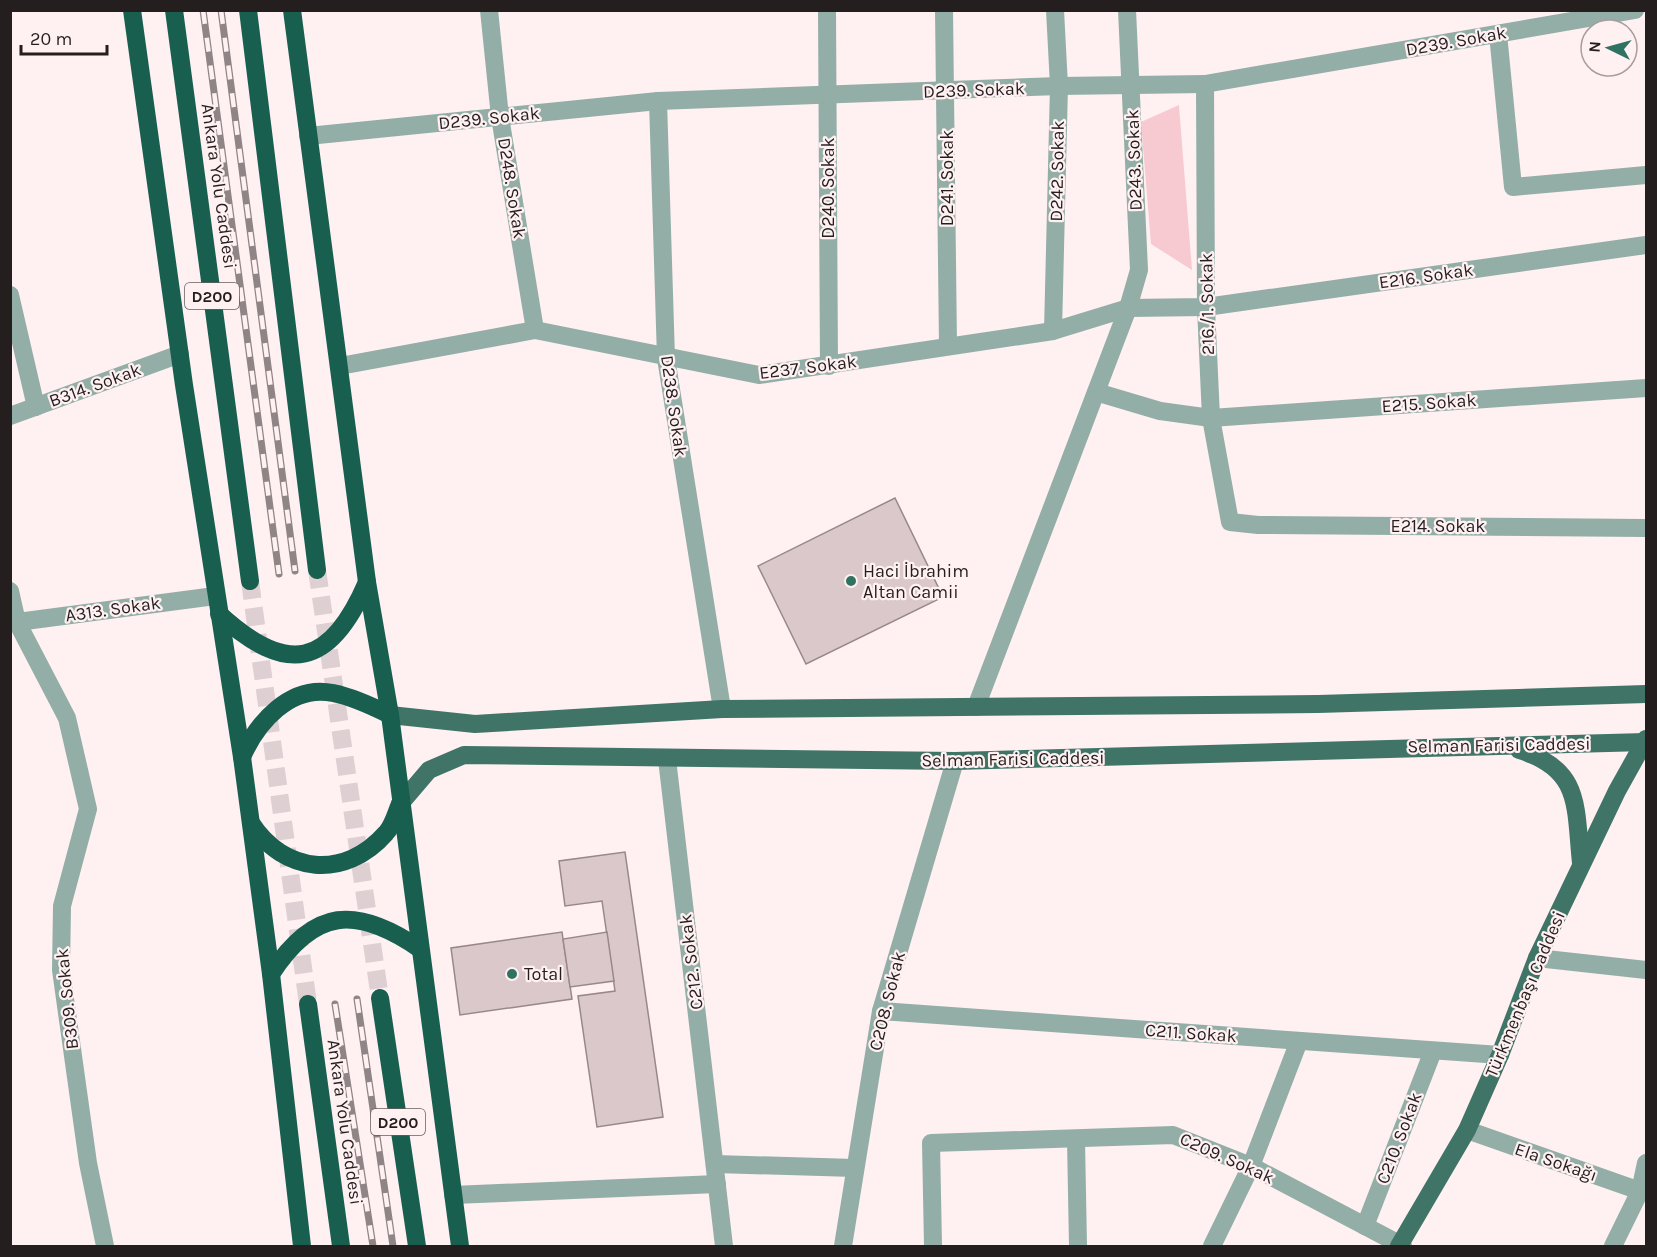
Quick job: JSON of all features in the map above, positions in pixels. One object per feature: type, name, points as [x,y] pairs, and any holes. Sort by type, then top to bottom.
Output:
[{"type":"highway","points":[[132,10],[215,596],[242,757],[248,819],[271,974],[302,1246]]},
{"type":"highway","name":"Ankara Yolu Caddesi","points":[[174,10],[250,581]]},
{"type":"highway","points":[[248,10],[317,570]]},
{"type":"highway","points":[[292,10],[367,582],[390,715],[460,1246]]},
{"type":"highway","points":[[219,614],[244,637],[266,650],[304,655],[319,650],[338,633],[355,610],[367,582]]},
{"type":"highway","points":[[242,757],[252,734],[264,720],[294,698],[310,693],[332,692],[390,715]]},
{"type":"highway","points":[[248,819],[261,839],[276,853],[295,862],[327,864],[350,861],[365,853],[388,832],[400,804]]},
{"type":"highway","points":[[271,974],[286,952],[306,931],[331,920],[351,919],[371,923],[392,931],[420,948]]},
{"type":"highway","name":"D200","points":[[380,998],[417,1246]]},
{"type":"highway","name":"Ankara Yolu Caddesi","points":[[308,1004],[340,1246]]},
{"type":"main road","points":[[390,715],[475,724],[722,709],[1318,704],[1647,694]]},
{"type":"main road","name":"Selman Farisi Caddesi","points":[[400,804],[429,770],[464,755],[955,761],[1646,741]]},
{"type":"main road","name":"Türkmenbaşı Caddesi","points":[[1401,1246],[1467,1130],[1500,1055],[1537,958],[1581,864],[1646,741]]},
{"type":"main road","points":[[1503,745],[1543,757],[1564,776],[1574,802],[1581,864]]},
{"type":"street","name":"D248. Sokak","points":[[489,10],[500,117],[535,330]]},
{"type":"street","name":"D240. Sokak","points":[[827,10],[830,366]]},
{"type":"street","name":"D241. Sokak","points":[[945,10],[948,346]]},
{"type":"street","name":"D242. Sokak","points":[[1053,332],[1059,86],[1055,10]]},
{"type":"street","name":"D243. Sokak","points":[[976,706],[1128,308],[1139,270],[1127,10]]},
{"type":"street","name":"D239. Sokak","points":[[308,136],[658,101],[828,93],[947,92],[1059,86],[1205,84],[1635,10]]},
{"type":"street","points":[[1498,34],[1513,187],[1647,175]]},
{"type":"street","name":"216./1. Sokak","points":[[1205,84],[1206,307],[1211,417],[1230,522]]},
{"type":"street","name":"D238. Sokak","points":[[658,101],[666,358],[722,709]]},
{"type":"street","name":"E216. Sokak","points":[[1206,307],[1647,244]]},
{"type":"street","points":[[10,295],[36,407]]},
{"type":"street","name":"E237. Sokak","points":[[340,366],[535,330],[759,375],[1053,332],[1128,308],[1206,307]]},
{"type":"street","name":"B314. Sokak","points":[[10,416],[180,354]]},
{"type":"street","name":"E215. Sokak","points":[[1096,392],[1160,411],[1211,417],[1647,388]]},
{"type":"street","name":"E214. Sokak","points":[[1230,522],[1258,525],[1647,528]]},
{"type":"street","name":"B309. Sokak","points":[[10,591],[14,623],[67,718],[88,809],[62,906],[61,970],[88,1163],[105,1246]]},
{"type":"street","name":"A313. Sokak","points":[[14,623],[215,596]]},
{"type":"street","name":"C212. Sokak","points":[[667,759],[724,1246]]},
{"type":"street","name":"C208. Sokak","points":[[843,1246],[881,1011],[955,761]]},
{"type":"street","points":[[1537,958],[1647,970]]},
{"type":"street","name":"C211. Sokak","points":[[881,1011],[1500,1055]]},
{"type":"street","points":[[1212,1246],[1251,1166],[1299,1041]]},
{"type":"street","name":"C210. Sokak","points":[[1365,1226],[1433,1051]]},
{"type":"street","name":"Ela Sokağı","points":[[1467,1130],[1643,1191]]},
{"type":"street","name":"C209. Sokak","points":[[933,1246],[931,1143],[1076,1140],[1173,1134],[1251,1166],[1401,1246]]},
{"type":"street","points":[[1076,1140],[1078,1246]]},
{"type":"street","points":[[1613,1246],[1643,1191],[1647,1163]]},
{"type":"street","points":[[715,1164],[855,1168]]},
{"type":"street","points":[[453,1195],[717,1184]]},
{"type":"shaded area","points":[[1179,105],[1192,270],[1151,244],[1141,122]]},
{"type":"building","name":"Haci İbrahim Altan Camii","points":[[895,498],[943,597],[806,664],[758,566]]},
{"type":"building","points":[[625,852],[663,1117],[597,1127],[578,996],[615,991],[602,901],[565,906],[559,861]]},
{"type":"building","points":[[562,932],[572,999],[460,1015],[451,948]]},
{"type":"building","points":[[607,932],[614,981],[570,987],[563,939]]},
{"type":"tunnel","points":[[317,570],[380,998]]},
{"type":"tunnel","points":[[250,581],[308,1004]]},
{"type":"railway","points":[[203,10],[279,574]]},
{"type":"railway","points":[[221,10],[295,571]]},
{"type":"railway","points":[[357,999],[393,1246]]},
{"type":"railway","points":[[335,1004],[373,1246]]},
{"type":"place","name":"Haci İbrahim Altan Camii","points":[[851,581]]},
{"type":"place","name":"Total","points":[[512,974]]}]
